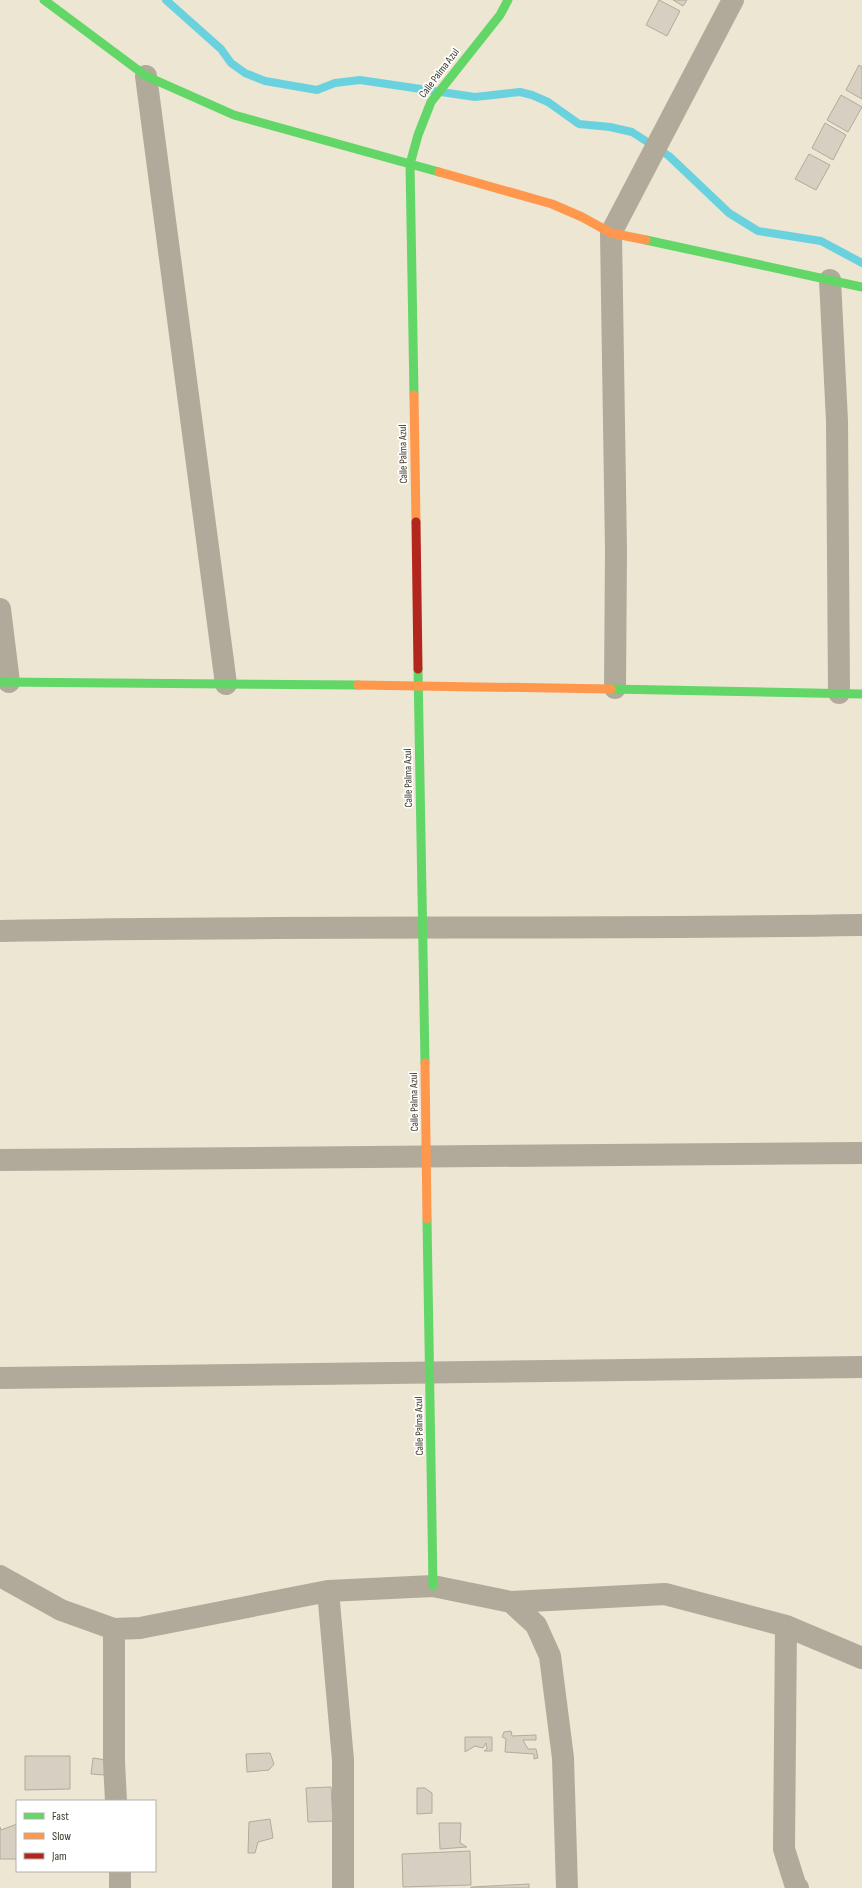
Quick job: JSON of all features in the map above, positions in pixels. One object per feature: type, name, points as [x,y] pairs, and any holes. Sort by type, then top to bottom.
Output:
[{"type":"street","points":[[44,0],[146,76],[234,115],[552,204],[582,217],[611,233],[862,288]]},
{"type":"street","name":"Calle Palma Azul","points":[[433,1586],[410,164],[418,136],[431,102],[500,14],[508,0]]},
{"type":"street","points":[[615,688],[616,550],[611,233],[733,0]]},
{"type":"street","points":[[146,76],[226,684]]},
{"type":"street","points":[[830,280],[837,421],[839,693]]},
{"type":"street","points":[[0,609],[4,682],[418,684],[862,694]]},
{"type":"street","points":[[0,931],[423,926],[740,927],[862,925]]},
{"type":"street","points":[[0,1160],[426,1155],[862,1153]]},
{"type":"street","points":[[0,1378],[862,1367]]},
{"type":"street","points":[[0,1576],[61,1610],[114,1629],[140,1628],[328,1591],[433,1586],[511,1602],[665,1594],[786,1626],[862,1658]]},
{"type":"street","points":[[328,1591],[343,1760],[343,1888]]},
{"type":"street","points":[[511,1602],[536,1625],[550,1656],[563,1758],[567,1888]]},
{"type":"street","points":[[786,1626],[784,1849],[796,1887],[798,1888]]},
{"type":"street","points":[[114,1629],[114,1762],[116,1800]]},
{"type":"street","points":[[120,1872],[120,1888]]},
{"type":"building","points":[[659,0],[680,11],[667,36],[646,25]]},
{"type":"building","points":[[673,0],[687,0],[683,6]]},
{"type":"building","points":[[859,65],[862,67],[862,99],[846,90]]},
{"type":"building","points":[[841,95],[862,107],[848,132],[827,120]]},
{"type":"building","points":[[825,123],[846,135],[833,160],[812,148]]},
{"type":"building","points":[[809,154],[830,165],[816,190],[795,179]]},
{"type":"building","points":[[511,1731],[512,1736],[536,1735],[536,1740],[523,1740],[528,1749],[536,1749],[538,1758],[534,1759],[534,1754],[505,1752],[506,1739],[502,1737],[504,1732]]},
{"type":"building","points":[[465,1737],[492,1737],[492,1751],[484,1751],[487,1749],[486,1743],[483,1748],[475,1746],[465,1752]]},
{"type":"building","points":[[270,1753],[274,1764],[269,1770],[247,1772],[246,1754]]},
{"type":"building","points":[[25,1756],[70,1756],[70,1789],[25,1790]]},
{"type":"building","points":[[93,1758],[106,1760],[104,1775],[91,1774]]},
{"type":"building","points":[[331,1787],[333,1821],[308,1822],[306,1788]]},
{"type":"building","points":[[417,1788],[425,1788],[432,1793],[432,1813],[417,1814]]},
{"type":"building","points":[[270,1819],[273,1838],[258,1842],[255,1853],[248,1853],[249,1822]]},
{"type":"building","points":[[439,1823],[461,1823],[460,1843],[467,1847],[440,1849]]},
{"type":"building","points":[[16,1824],[16,1859],[0,1859],[0,1827],[1,1830]]},
{"type":"building","points":[[470,1851],[471,1885],[403,1887],[402,1854]]},
{"type":"building","points":[[529,1884],[529,1888],[471,1888],[471,1887]]},
{"type":"waterway","points":[[166,0],[221,49],[231,63],[245,73],[265,81],[317,90],[335,83],[360,80],[475,97],[520,92],[532,95],[548,102],[579,124],[610,127],[632,132],[669,156],[729,213],[758,231],[821,241],[862,263]]},
{"type":"traffic: fast","points":[[44,0],[146,76],[234,115],[439,172]]},
{"type":"traffic: fast","points":[[414,395],[410,164],[418,135],[431,102],[500,15],[508,0]]},
{"type":"traffic: fast","points":[[646,240],[862,287]]},
{"type":"traffic: fast","points":[[418,669],[425,1063]]},
{"type":"traffic: fast","points":[[0,682],[358,685]]},
{"type":"traffic: fast","points":[[611,689],[862,694]]},
{"type":"traffic: fast","points":[[427,1219],[433,1586]]},
{"type":"traffic: slow","points":[[439,172],[552,204],[582,217],[611,233],[646,240]]},
{"type":"traffic: slow","points":[[414,395],[416,522]]},
{"type":"traffic: slow","points":[[358,685],[611,689]]},
{"type":"traffic: slow","points":[[425,1063],[427,1219]]},
{"type":"traffic: jam","points":[[416,522],[418,669]]}]
